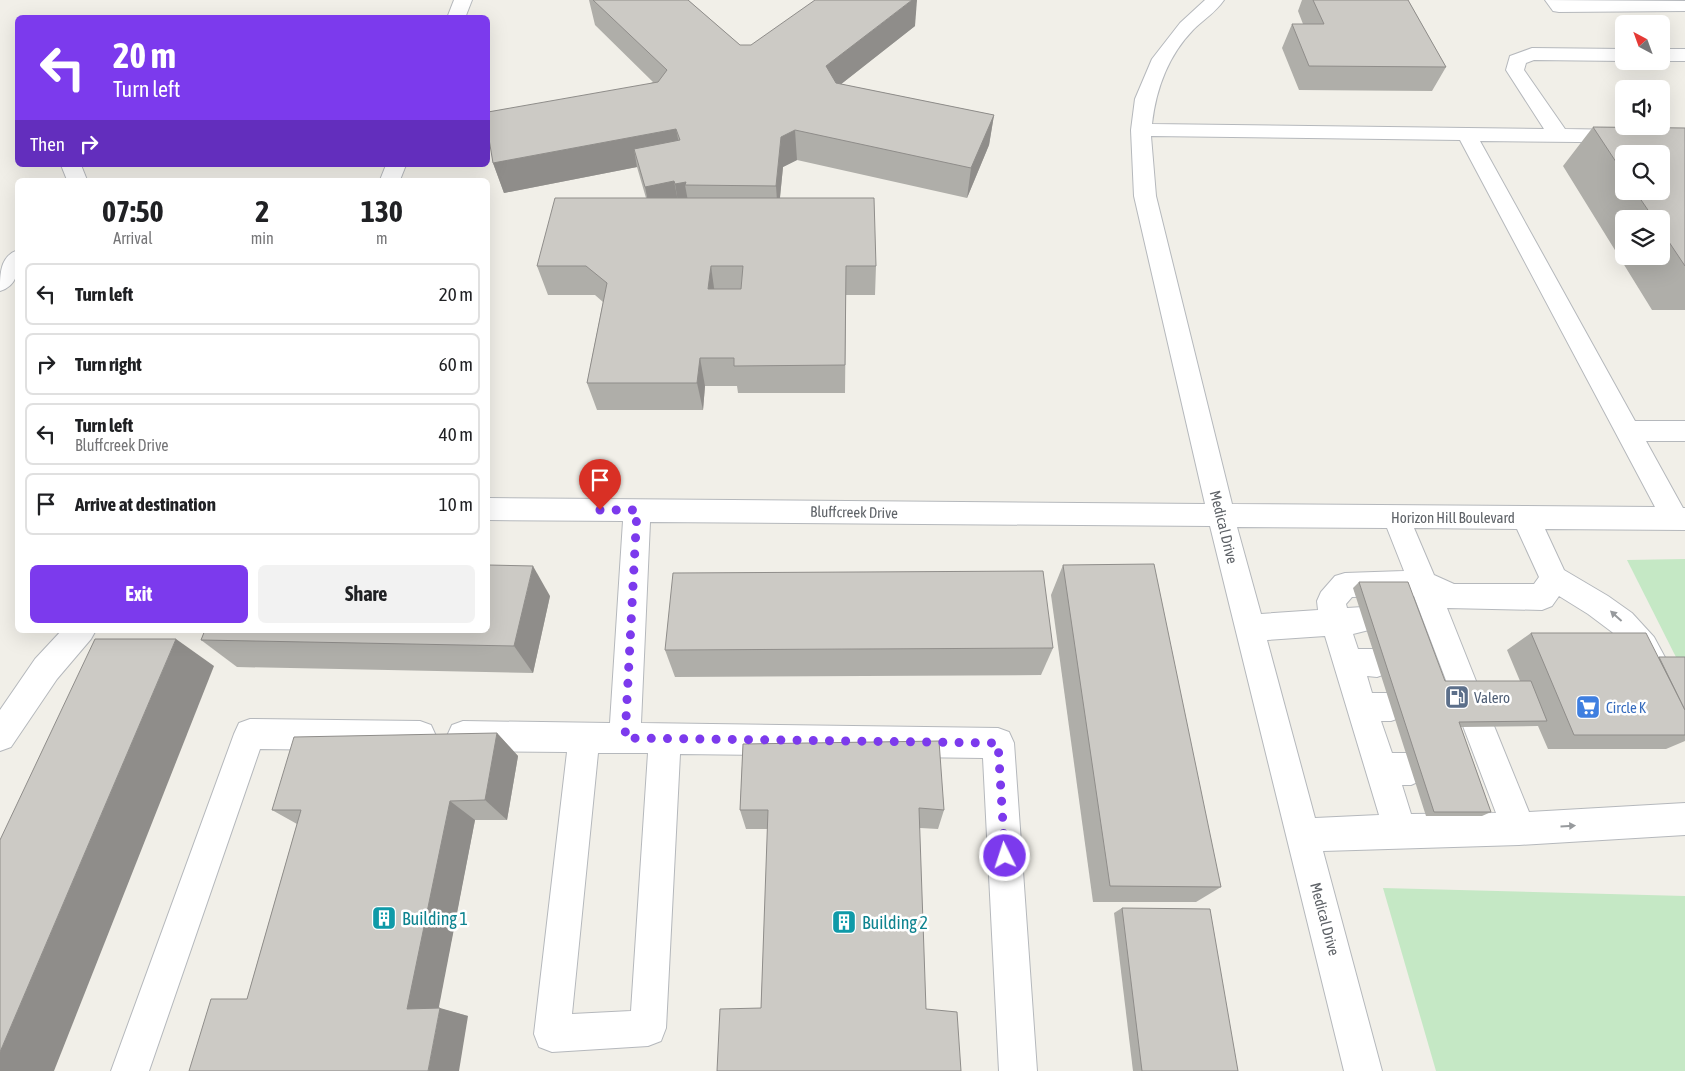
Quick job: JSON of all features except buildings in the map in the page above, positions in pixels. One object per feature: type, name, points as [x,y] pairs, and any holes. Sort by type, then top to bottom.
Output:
[{"type":"street","points":[[457,15],[463,0]]},
{"type":"street","name":"Medical Drive","points":[[1215,0],[1186,27],[1160,59],[1145,99],[1140,130],[1145,196],[1221,516],[1363,1071]]},
{"type":"street","points":[[1554,0],[1559,7],[1685,6]]},
{"type":"street","points":[[1559,136],[1515,70],[1517,60],[1532,54],[1615,54]]},
{"type":"street","points":[[1670,55],[1685,55]]},
{"type":"street","points":[[1140,130],[1685,137]]},
{"type":"street","points":[[1467,135],[1627,431],[1680,519]]},
{"type":"street","points":[[0,283],[15,262]]},
{"type":"street","points":[[1627,431],[1685,432]]},
{"type":"street","name":"Bluffcreek Drive","points":[[490,510],[1221,516]]},
{"type":"street","points":[[625,738],[637,510]]},
{"type":"street","name":"Horizon Hill Boulevard","points":[[1221,516],[1680,519]]},
{"type":"street","points":[[1396,517],[1423,583],[1425,620],[1449,671]]},
{"type":"street","points":[[1526,518],[1554,580],[1614,613],[1642,643],[1657,668]]},
{"type":"street","points":[[1400,831],[1396,769],[1361,707],[1346,662],[1349,621],[1331,601],[1345,586],[1423,583],[1452,597],[1542,597],[1554,580]]},
{"type":"street","points":[[1250,628],[1349,621]]},
{"type":"street","points":[[0,736],[46,669],[78,633]]},
{"type":"street","points":[[1346,662],[1377,663]]},
{"type":"street","points":[[1361,707],[1391,707]]},
{"type":"street","points":[[1479,726],[1481,770],[1520,829]]},
{"type":"street","points":[[130,1071],[250,734],[998,743],[1018,1071]]},
{"type":"street","points":[[584,738],[552,1034],[648,1028],[665,739]]},
{"type":"street","points":[[1303,835],[1520,829],[1685,819]]},
{"type":"green space","points":[[1685,559],[1685,675],[1627,560]]},
{"type":"green space","points":[[1383,888],[1685,896],[1685,1071],[1436,1071]]},
{"type":"place","name":"Valero","points":[[1457,697]]},
{"type":"place","name":"Circle K","points":[[1588,707]]},
{"type":"place","name":"Building 1","points":[[384,918]]},
{"type":"place","name":"Building 2","points":[[844,922]]},
{"type":"route","points":[[600,510],[637,510],[625,738],[998,743],[1005,856]]}]
